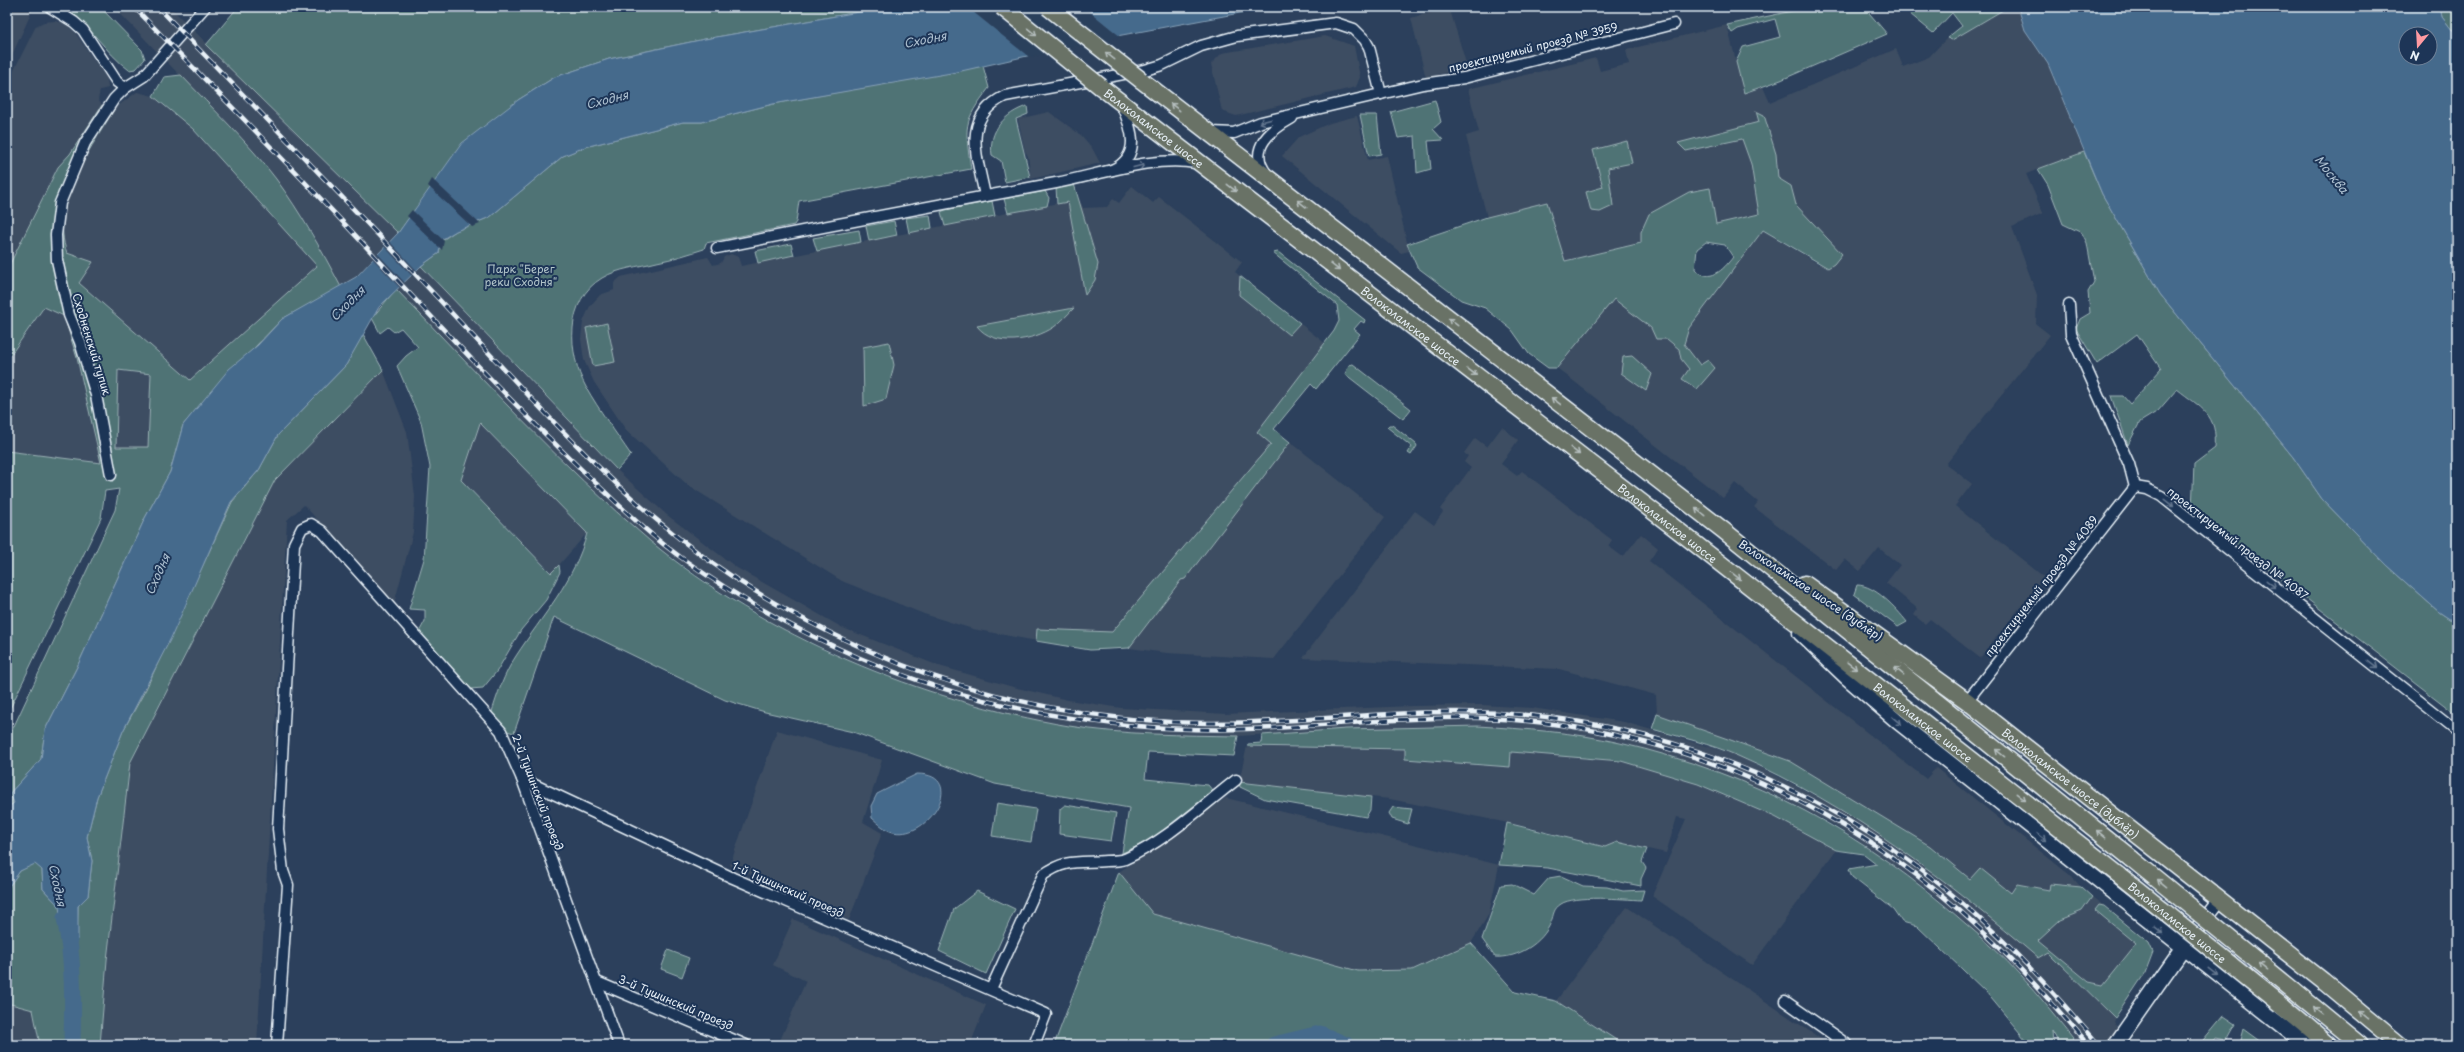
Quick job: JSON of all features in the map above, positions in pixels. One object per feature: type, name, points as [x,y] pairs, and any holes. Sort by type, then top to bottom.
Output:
[{"type":"main road","name":"Волоколамское шоссе","points":[[1002,7],[1101,88],[1755,590],[2119,875],[2281,1005],[2328,1045]]},
{"type":"main road","name":"Волоколамское шоссе","points":[[1048,7],[1206,131],[1731,536],[2360,1045]]},
{"type":"main road","name":"Волоколамское шоссе (дублёр)","points":[[1731,536],[1831,601],[1967,701],[2291,956],[2400,1045]]},
{"type":"main road","points":[[1755,590],[1846,677],[1898,722],[2307,1045]]},
{"type":"main road","points":[[2155,848],[2192,888],[2245,930],[2291,956]]},
{"type":"main road","points":[[2115,1045],[2183,948],[2215,906]]},
{"type":"street","points":[[50,7],[74,22],[83,30],[117,82],[125,88]]},
{"type":"street","name":"Сходненский тупик","points":[[111,475],[96,396],[68,308],[57,260],[56,235],[60,203],[78,158],[94,128],[125,88],[144,76],[205,7]]},
{"type":"street","points":[[985,196],[975,135],[980,116],[994,101],[1005,96],[1145,70],[1218,40],[1323,23],[1346,25],[1361,35],[1369,47],[1381,94]]},
{"type":"street","name":"проектируемый проезд № 3959","points":[[1206,131],[1221,134],[1234,133],[1261,122],[1381,94],[1464,78],[1674,24]]},
{"type":"street","points":[[1101,175],[1122,162],[1131,148],[1132,130],[1121,102]]},
{"type":"street","name":"проектируемый проезд № 3959","points":[[1275,184],[1261,163],[1260,151],[1262,141],[1277,126],[1302,112]]},
{"type":"street","points":[[717,248],[1101,175],[1166,160],[1201,164]]},
{"type":"street","points":[[2069,305],[2071,334],[2129,464],[2135,487]]},
{"type":"street","name":"проектируемый проезд № 4089","points":[[1967,701],[2135,487]]},
{"type":"street","name":"проектируемый проезд № 4087","points":[[2135,487],[2147,489],[2161,496],[2457,731]]},
{"type":"street","name":"2-й Тушинский проезд","points":[[277,1045],[288,885],[283,871],[278,829],[282,733],[294,544],[302,528],[311,524],[322,531],[501,731],[522,778],[619,1045]]},
{"type":"street","name":"1-й Тушинский проезд","points":[[522,778],[745,883],[1046,1014],[1034,1045]]},
{"type":"street","points":[[991,989],[1043,875],[1056,865],[1072,861],[1088,863],[1123,860],[1156,842],[1236,780]]},
{"type":"street","name":"3-й Тушинский проезд","points":[[597,982],[746,1045]]},
{"type":"street","points":[[1784,1001],[1848,1045]]},
{"type":"shaded area","points":[[7,7],[32,7],[33,9],[7,66]]},
{"type":"shaded area","points":[[114,7],[170,7],[398,233],[356,277],[341,287],[310,229],[276,179],[248,146]]},
{"type":"shaded area","points":[[1449,7],[1469,73],[1459,76],[1457,70],[1426,78],[1411,18]]},
{"type":"shaded area","points":[[2008,7],[2018,7],[2025,30],[2048,64],[2084,152],[2026,174],[2043,213],[2012,227],[2037,295],[2036,324],[2050,335],[1946,464],[1972,484],[1955,506],[2044,577],[1980,658],[1930,619],[1925,624],[1914,615],[1918,609],[1886,583],[1900,565],[1879,548],[1860,571],[1845,559],[1836,570],[1754,507],[1758,502],[1735,483],[1723,498],[1557,368],[1628,282],[1689,328],[1763,230],[1820,265],[1796,205],[1565,261],[1547,202],[1487,217],[1466,136],[1479,132],[1468,89],[1596,58],[1600,71],[1629,64],[1626,50],[1727,25],[1744,93],[1763,87],[1770,103],[1896,49],[1903,67],[1929,57],[1947,38],[1952,40]]},
{"type":"shaded area","points":[[55,21],[64,23],[74,31],[107,79],[108,88],[100,90],[98,100],[102,105],[70,154],[58,167],[7,270],[7,84],[36,26],[44,22]]},
{"type":"shaded area","points":[[1325,36],[1354,46],[1360,77],[1356,87],[1236,116],[1222,111],[1211,64],[1222,53]]},
{"type":"shaded area","points":[[137,92],[153,96],[193,129],[318,266],[190,380],[79,283],[63,240],[64,216],[73,183],[86,156],[115,108]]},
{"type":"shaded area","points":[[1049,112],[1082,136],[1092,148],[1100,163],[1031,179],[1028,156],[1025,151],[1018,119]]},
{"type":"shaded area","points":[[1357,116],[1368,160],[1387,156],[1409,251],[1401,253],[1282,156],[1299,137],[1330,123]]},
{"type":"shaded area","points":[[1132,186],[1153,203],[1159,197],[1242,262],[1235,272],[1336,352],[1274,429],[1385,517],[1274,659],[1167,653],[1129,648],[1090,650],[1026,639],[973,629],[924,614],[842,581],[689,486],[626,430],[594,382],[584,360],[581,339],[583,322],[590,306],[600,295],[614,290],[614,283],[621,277],[708,257],[713,265],[721,263],[724,257],[731,254],[738,257],[741,266],[1079,199],[1083,208],[1107,207],[1113,199],[1119,203]]},
{"type":"shaded area","points":[[421,266],[617,470],[667,515],[737,568],[843,628],[939,666],[1013,687],[1068,700],[1121,708],[1226,714],[1413,706],[1482,705],[1532,708],[1624,722],[1737,755],[1840,809],[1892,842],[1991,917],[2048,951],[2115,1018],[2113,1022],[2133,1045],[2080,1045],[2019,973],[1934,895],[1876,853],[1832,824],[1777,796],[1680,759],[1619,742],[1549,731],[1478,726],[1346,729],[1238,736],[1156,735],[1072,727],[1000,713],[925,690],[851,661],[781,628],[715,588],[652,543],[590,488],[533,433],[396,289]]},
{"type":"shaded area","points":[[44,306],[64,316],[77,358],[101,463],[7,451],[7,360]]},
{"type":"shaded area","points":[[118,370],[151,374],[148,447],[116,447]]},
{"type":"shaded area","points":[[383,370],[407,432],[415,496],[413,532],[394,604],[304,505],[287,520],[257,1045],[100,1045],[107,960],[130,763],[275,480]]},
{"type":"shaded area","points":[[480,423],[587,533],[552,573],[461,480]]},
{"type":"shaded area","points":[[1502,427],[1518,440],[1501,464],[1517,476],[1522,471],[1612,540],[1608,546],[1623,557],[1641,534],[1658,548],[1649,561],[1926,779],[1936,768],[2071,876],[2081,887],[2050,884],[2049,890],[2017,884],[2011,893],[1970,879],[1930,846],[1790,761],[1657,714],[1656,695],[1559,669],[1303,658],[1415,511],[1434,525],[1443,512],[1440,509],[1471,468],[1464,462],[1468,456],[1464,453],[1475,438],[1487,447]]},
{"type":"shaded area","points":[[777,730],[882,760],[863,822],[882,833],[849,920],[730,865]]},
{"type":"shaded area","points":[[1247,746],[1406,749],[1406,759],[1510,767],[1511,752],[1621,761],[1698,784],[1775,817],[1836,850],[1752,965],[1652,896],[1686,819],[1677,817],[1666,853],[1617,842],[1605,847],[1528,827],[1390,799],[1239,782]]},
{"type":"shaded area","points":[[1226,798],[1499,865],[1489,914],[1471,943],[1412,970],[1358,971],[1153,914],[1119,872]]},
{"type":"shaded area","points":[[2092,897],[2104,906],[2099,905],[2095,910],[2137,944],[2103,985],[2089,982],[2038,940],[2060,920],[2082,911]]},
{"type":"shaded area","points":[[1627,907],[1830,1045],[1624,1045],[1556,1001]]},
{"type":"shaded area","points":[[793,919],[986,1005],[970,1045],[778,1045],[806,981],[773,965]]},
{"type":"shaded area","points":[[7,1003],[33,1009],[40,1045],[7,1045]]},
{"type":"green space","points":[[65,7],[100,7],[142,50],[145,59],[136,69],[129,70],[112,55],[82,21]]},
{"type":"green space","points":[[238,7],[887,7],[705,39],[609,59],[555,77],[518,100],[414,211],[398,233],[206,45]]},
{"type":"green space","points":[[1811,7],[1864,7],[1887,34],[1781,80],[1744,93],[1736,62],[1743,47],[1780,37],[1775,19],[1738,29],[1732,33],[1727,25]]},
{"type":"green space","points":[[1910,7],[2008,7],[1952,40],[1947,38],[1962,26],[1952,13],[1933,33],[1910,14]]},
{"type":"green space","points":[[2440,7],[2457,7],[2457,30],[2452,30],[2442,17]]},
{"type":"green space","name":"Парк \"Берег реки Сходня\"","points":[[983,66],[989,88],[974,110],[968,126],[967,144],[971,169],[799,201],[796,222],[794,225],[706,243],[704,249],[615,272],[602,278],[590,288],[581,300],[576,313],[573,328],[575,359],[586,387],[631,455],[617,470],[421,266],[439,253],[441,241],[456,231],[490,217],[563,156],[585,147],[683,122],[702,122],[773,104]]},
{"type":"green space","points":[[181,75],[265,165],[302,218],[341,287],[282,319],[205,399],[183,425],[170,472],[145,518],[77,667],[45,730],[41,759],[10,793],[14,803],[7,808],[7,741],[115,510],[119,489],[105,491],[101,518],[7,715],[7,451],[101,463],[77,358],[64,316],[44,307],[7,360],[7,270],[58,167],[70,154],[102,105],[115,108],[75,177],[68,196],[64,215],[63,234],[67,253],[93,262],[79,283],[190,380],[317,266],[193,129],[153,96],[164,77]],"holes":[[[118,370],[151,374],[148,447],[116,447]]]},
{"type":"green space","points":[[1435,100],[1441,122],[1433,129],[1443,140],[1428,141],[1431,169],[1417,173],[1415,136],[1398,138],[1391,112]]},
{"type":"green space","points":[[1027,106],[1028,114],[1016,119],[1030,177],[1005,182],[1001,161],[992,155],[991,146],[993,138],[1000,124],[1005,118]]},
{"type":"green space","points":[[1756,111],[1764,115],[1776,154],[1778,178],[1791,186],[1796,205],[1842,254],[1834,264],[1828,268],[1763,230],[1689,328],[1684,344],[1700,365],[1708,360],[1715,368],[1697,389],[1682,379],[1689,369],[1681,359],[1679,349],[1667,339],[1656,339],[1651,328],[1614,299],[1557,368],[1548,368],[1529,354],[1512,330],[1485,308],[1461,300],[1417,267],[1407,244],[1487,217],[1547,202],[1565,261],[1641,243],[1641,232],[1649,214],[1689,192],[1710,188],[1716,224],[1759,214],[1751,164],[1742,139],[1686,151],[1678,143],[1759,122]],"holes":[[[1706,242],[1725,245],[1733,257],[1721,270],[1716,274],[1706,275],[1695,269],[1697,249]]]},
{"type":"green space","points":[[1360,115],[1377,115],[1381,154],[1369,156]]},
{"type":"green space","points":[[1627,141],[1632,163],[1608,168],[1613,206],[1600,212],[1591,211],[1586,192],[1603,187],[1593,150]]},
{"type":"green space","points":[[2084,152],[2102,194],[2160,294],[2293,457],[2322,499],[2386,565],[2439,612],[2457,624],[2457,715],[2192,510],[2194,464],[2215,448],[2214,427],[2211,419],[2200,407],[2177,389],[2158,411],[2140,422],[2128,445],[2111,396],[2123,396],[2130,404],[2161,369],[2137,334],[2097,364],[2076,329],[2080,319],[2090,313],[2088,292],[2094,282],[2087,243],[2082,233],[2063,224],[2048,185],[2038,169]]},
{"type":"green space","points":[[1074,184],[1098,264],[1095,280],[1085,295],[1068,202],[1057,204],[1056,187]]},
{"type":"green space","points":[[1045,191],[1049,198],[1047,206],[1008,213],[1004,199]]},
{"type":"green space","points":[[992,201],[995,216],[945,226],[941,212]]},
{"type":"green space","points":[[930,215],[932,228],[909,233],[906,218]]},
{"type":"green space","points":[[894,221],[897,235],[869,241],[866,226]]},
{"type":"green space","points":[[859,230],[861,242],[817,251],[813,238]]},
{"type":"green space","points":[[791,244],[794,255],[758,263],[755,251]]},
{"type":"green space","points":[[1278,252],[1365,320],[1364,323],[1361,321],[1354,329],[1360,334],[1316,389],[1311,384],[1274,429],[1290,442],[1185,579],[1181,580],[1129,648],[1090,650],[1036,641],[1037,629],[1112,632],[1271,444],[1257,432],[1334,331],[1339,321],[1337,305],[1273,253]]},
{"type":"green space","points":[[1240,276],[1300,323],[1289,335],[1239,295]]},
{"type":"green space","points":[[396,289],[520,418],[616,512],[650,541],[695,575],[744,607],[795,635],[848,660],[902,682],[958,700],[1014,715],[1090,729],[1153,734],[1238,736],[1234,756],[1148,752],[1145,779],[1208,785],[1213,791],[1149,841],[1122,853],[1129,808],[995,784],[853,732],[765,712],[725,700],[554,617],[514,733],[504,730],[491,715],[501,685],[516,656],[566,582],[582,550],[587,533],[480,423],[461,480],[551,573],[559,565],[560,572],[546,600],[521,630],[497,671],[483,688],[470,689],[419,632],[425,621],[425,610],[409,609],[424,559],[430,467],[421,422],[397,366],[406,356],[418,347],[401,328],[394,332],[388,327],[380,333],[372,318]]},
{"type":"green space","points":[[1074,308],[1054,327],[1036,336],[1025,339],[1003,340],[984,333],[977,326]]},
{"type":"green space","points":[[607,323],[615,362],[593,366],[586,328]]},
{"type":"green space","points":[[363,334],[383,370],[275,480],[130,763],[107,960],[100,1045],[40,1045],[33,1010],[7,1003],[7,889],[20,871],[35,863],[42,870],[43,889],[59,906],[77,939],[78,906],[88,896],[92,861],[87,837],[97,797],[123,731],[146,689],[232,502],[259,470],[278,435],[346,365]]},
{"type":"green space","points":[[889,342],[894,365],[886,399],[864,406],[863,347]]},
{"type":"green space","points":[[1632,356],[1652,374],[1646,391],[1621,373],[1623,357]]},
{"type":"green space","points":[[1353,364],[1411,409],[1403,419],[1345,374],[1349,365]]},
{"type":"green space","points":[[1392,425],[1416,444],[1417,446],[1411,455],[1408,453],[1412,447],[1387,427]]},
{"type":"green space","points":[[1857,585],[1871,589],[1885,598],[1907,622],[1898,627],[1854,594]]},
{"type":"green space","points":[[1657,714],[1790,761],[1930,846],[1970,879],[1980,868],[2011,893],[2017,884],[2049,890],[2050,884],[2081,887],[2092,897],[2082,911],[2060,920],[2038,940],[2089,982],[2103,985],[2136,944],[2095,910],[2099,905],[2104,906],[2149,943],[2153,952],[2145,973],[2115,1018],[2048,952],[2038,958],[1968,900],[1896,846],[1819,797],[1738,756],[1706,744],[1652,729]]},
{"type":"green space","points":[[1478,726],[1567,734],[1620,743],[1669,756],[1716,772],[1761,790],[1805,811],[1847,835],[1888,862],[1927,891],[1980,936],[2014,968],[2034,990],[2074,1039],[2071,1045],[2060,1045],[2052,1031],[2053,1045],[2030,1045],[1986,992],[1917,926],[1902,922],[1893,909],[1852,877],[1849,869],[1877,864],[1864,854],[1836,850],[1775,817],[1698,784],[1621,761],[1511,752],[1510,767],[1405,759],[1405,749],[1247,746],[1248,744],[1261,743],[1262,735],[1346,729]]},
{"type":"green space","points":[[1239,782],[1371,797],[1370,810],[1366,817],[1265,799],[1240,787]]},
{"type":"green space","points":[[997,803],[1036,809],[1031,842],[992,836]]},
{"type":"green space","points":[[1065,805],[1116,813],[1111,841],[1059,834],[1060,809]]},
{"type":"green space","points":[[1393,807],[1412,809],[1408,824],[1392,819],[1389,813]]},
{"type":"green space","points":[[1507,823],[1605,847],[1617,842],[1647,849],[1642,862],[1646,868],[1641,879],[1641,886],[1548,868],[1499,865]]},
{"type":"green space","points":[[1119,872],[1153,914],[1358,971],[1412,970],[1471,943],[1515,992],[1556,1001],[1624,1045],[1054,1045]]},
{"type":"green space","points":[[1561,876],[1583,886],[1607,887],[1623,891],[1644,890],[1641,900],[1612,898],[1577,899],[1567,901],[1558,906],[1555,910],[1547,930],[1536,943],[1512,955],[1495,957],[1482,939],[1501,885],[1512,884],[1534,895],[1549,878]]},
{"type":"green space","points":[[977,891],[1015,909],[986,974],[939,951],[954,909]]},
{"type":"green space","points":[[668,950],[689,958],[682,977],[661,969]]},
{"type":"green space","points":[[2223,1016],[2235,1024],[2226,1040],[2216,1038],[2211,1045],[2199,1045]]},
{"type":"green space","points":[[2244,1029],[2266,1045],[2243,1045],[2241,1040]]},
{"type":"water","points":[[887,7],[1272,7],[1106,38],[957,72],[773,104],[702,122],[683,122],[585,147],[563,156],[490,217],[456,231],[441,240],[439,253],[421,266],[379,307],[346,365],[278,435],[259,470],[231,502],[171,638],[123,731],[97,797],[87,837],[92,861],[88,896],[78,906],[78,939],[63,941],[59,906],[43,889],[42,870],[35,864],[20,871],[7,889],[7,808],[14,803],[10,793],[41,759],[45,730],[77,667],[145,518],[170,472],[183,425],[229,369],[258,345],[282,319],[356,277],[398,233],[462,143],[518,100],[555,77],[609,59],[705,39]]},
{"type":"water","name":"Москва","points":[[2018,7],[2440,7],[2442,17],[2452,30],[2457,30],[2457,624],[2439,612],[2386,565],[2322,499],[2293,457],[2160,294],[2102,194],[2048,64],[2025,30]]},
{"type":"water","points":[[917,774],[932,777],[940,784],[942,795],[938,806],[930,818],[919,827],[906,832],[893,832],[887,830],[872,818],[871,806],[877,794]]},
{"type":"pier","points":[[967,7],[1084,7],[1121,37],[1029,57]]},
{"type":"pier","points":[[432,179],[480,224],[472,227],[428,186]]},
{"type":"pier","points":[[412,210],[444,241],[442,250],[407,216]]},
{"type":"pier","points":[[388,240],[418,272],[413,277],[383,245]]},
{"type":"pier","points":[[377,253],[405,283],[400,288],[372,258]]},
{"type":"waterway","name":"Сходня","points":[[65,918],[70,950],[73,997],[72,1045]]},
{"type":"waterway","name":"Сходня","points":[[1274,1045],[1320,1034],[1346,1045]]},
{"type":"railway","points":[[134,7],[312,189],[500,389],[619,505],[658,540],[706,575],[727,589],[792,626],[860,658],[953,692],[1049,714],[1098,722],[1148,727],[1247,729],[1393,720],[1481,718],[1547,723],[1611,734],[1675,751],[1736,773],[1796,800],[1853,832],[1908,869],[1959,910],[2010,958],[2058,1009],[2088,1045]]},
{"type":"railway","points":[[158,7],[352,207],[560,429],[590,459],[652,516],[709,561],[739,581],[802,618],[867,650],[937,677],[1012,699],[1090,714],[1129,719],[1207,723],[1268,722],[1390,714],[1451,712],[1521,715],[1590,724],[1658,739],[1724,761],[1787,788],[1849,821],[1907,859],[1962,903],[1998,936],[2050,989],[2099,1045]]}]
